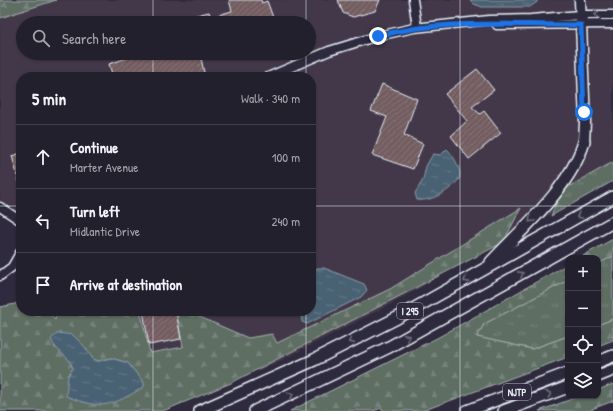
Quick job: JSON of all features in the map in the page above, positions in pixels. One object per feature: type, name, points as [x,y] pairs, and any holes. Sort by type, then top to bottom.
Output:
[{"type":"highway","points":[[483,270],[538,213],[563,183],[579,159],[584,142]]},
{"type":"highway","name":"I 295","points":[[200,411],[356,339],[613,197]]},
{"type":"highway","name":"I 295","points":[[255,411],[389,347],[613,222]]},
{"type":"highway","points":[[601,361],[613,356]]},
{"type":"highway","points":[[601,375],[613,370]]},
{"type":"highway","name":"NJTP","points":[[466,411],[565,374]]},
{"type":"highway","name":"NJTP","points":[[504,411],[565,388]]},
{"type":"main road","points":[[580,0],[585,122],[584,142]]},
{"type":"street","points":[[413,0],[417,28]]},
{"type":"street","points":[[580,20],[613,15]]},
{"type":"street","points":[[316,57],[390,32],[489,20],[580,20],[613,24]]},
{"type":"street","points":[[280,72],[308,60]]},
{"type":"street","points":[[0,207],[16,218]]},
{"type":"street","points":[[0,276],[12,266],[16,259]]},
{"type":"shaded area","points":[[54,0],[613,0],[613,179],[391,304],[280,361],[177,403],[38,316],[316,316],[316,72],[16,72],[16,218],[0,207],[0,16]]},
{"type":"green space","points":[[0,0],[56,0],[0,18]]},
{"type":"green space","points":[[613,162],[613,181],[551,216],[561,191]]},
{"type":"green space","points":[[521,208],[507,235],[512,238],[231,383],[163,411],[0,411],[0,307],[16,303],[16,316],[52,316],[55,320],[56,316],[141,316],[150,353],[183,347],[177,316],[198,316],[248,338],[272,334],[277,343],[390,289]],"holes":[[[54,347],[85,347],[93,359],[98,361],[111,358],[128,363],[144,383],[68,376],[73,368],[72,364],[66,356]]]},
{"type":"green space","points":[[613,239],[613,256],[601,262],[601,255],[584,255]]},
{"type":"green space","points":[[613,256],[613,319],[601,324],[601,291],[601,262]]},
{"type":"green space","points":[[565,266],[565,282],[484,324],[477,337],[532,349],[565,337],[565,358],[422,411],[383,411],[382,408],[373,411],[290,411],[437,338]]},
{"type":"green space","points":[[565,282],[565,337],[532,349],[477,337],[484,324]]},
{"type":"green space","points":[[613,319],[613,340],[601,345],[601,327],[601,324]]},
{"type":"green space","points":[[613,384],[613,401],[592,409],[592,411],[539,411],[572,399],[601,399],[601,389]]},
{"type":"water","points":[[470,0],[537,0],[537,2],[530,7],[482,7],[474,4]]},
{"type":"water","points":[[447,149],[459,168],[459,179],[451,188],[440,195],[428,199],[417,200],[415,193],[423,180],[426,166],[433,154],[441,155]]},
{"type":"water","points":[[317,268],[324,268],[364,284],[367,290],[361,297],[307,324],[302,322],[301,316],[316,316]]},
{"type":"water","points":[[58,333],[73,335],[85,347],[93,359],[98,361],[111,358],[128,363],[144,383],[144,387],[123,399],[98,405],[89,404],[66,396],[68,376],[73,368],[51,339]]},
{"type":"building","points":[[229,0],[261,0],[262,3],[267,1],[272,16],[214,16],[232,11]]},
{"type":"building","points":[[338,0],[380,0],[375,11],[353,17],[343,13]]},
{"type":"building","points":[[209,12],[211,16],[193,16]]},
{"type":"building","points":[[121,60],[201,60],[204,72],[111,72],[109,64]]},
{"type":"building","points":[[477,69],[494,90],[472,107],[480,114],[484,111],[501,133],[469,159],[451,136],[467,121],[445,94]]},
{"type":"building","points":[[382,84],[417,99],[404,135],[423,144],[413,169],[372,155],[387,117],[371,111]]},
{"type":"building","points":[[16,155],[16,170],[12,156]]},
{"type":"building","points":[[144,316],[177,316],[181,339],[149,345]]},
{"type":"route","points":[[378,36],[390,32],[414,28],[452,25],[581,25],[584,112]]}]
